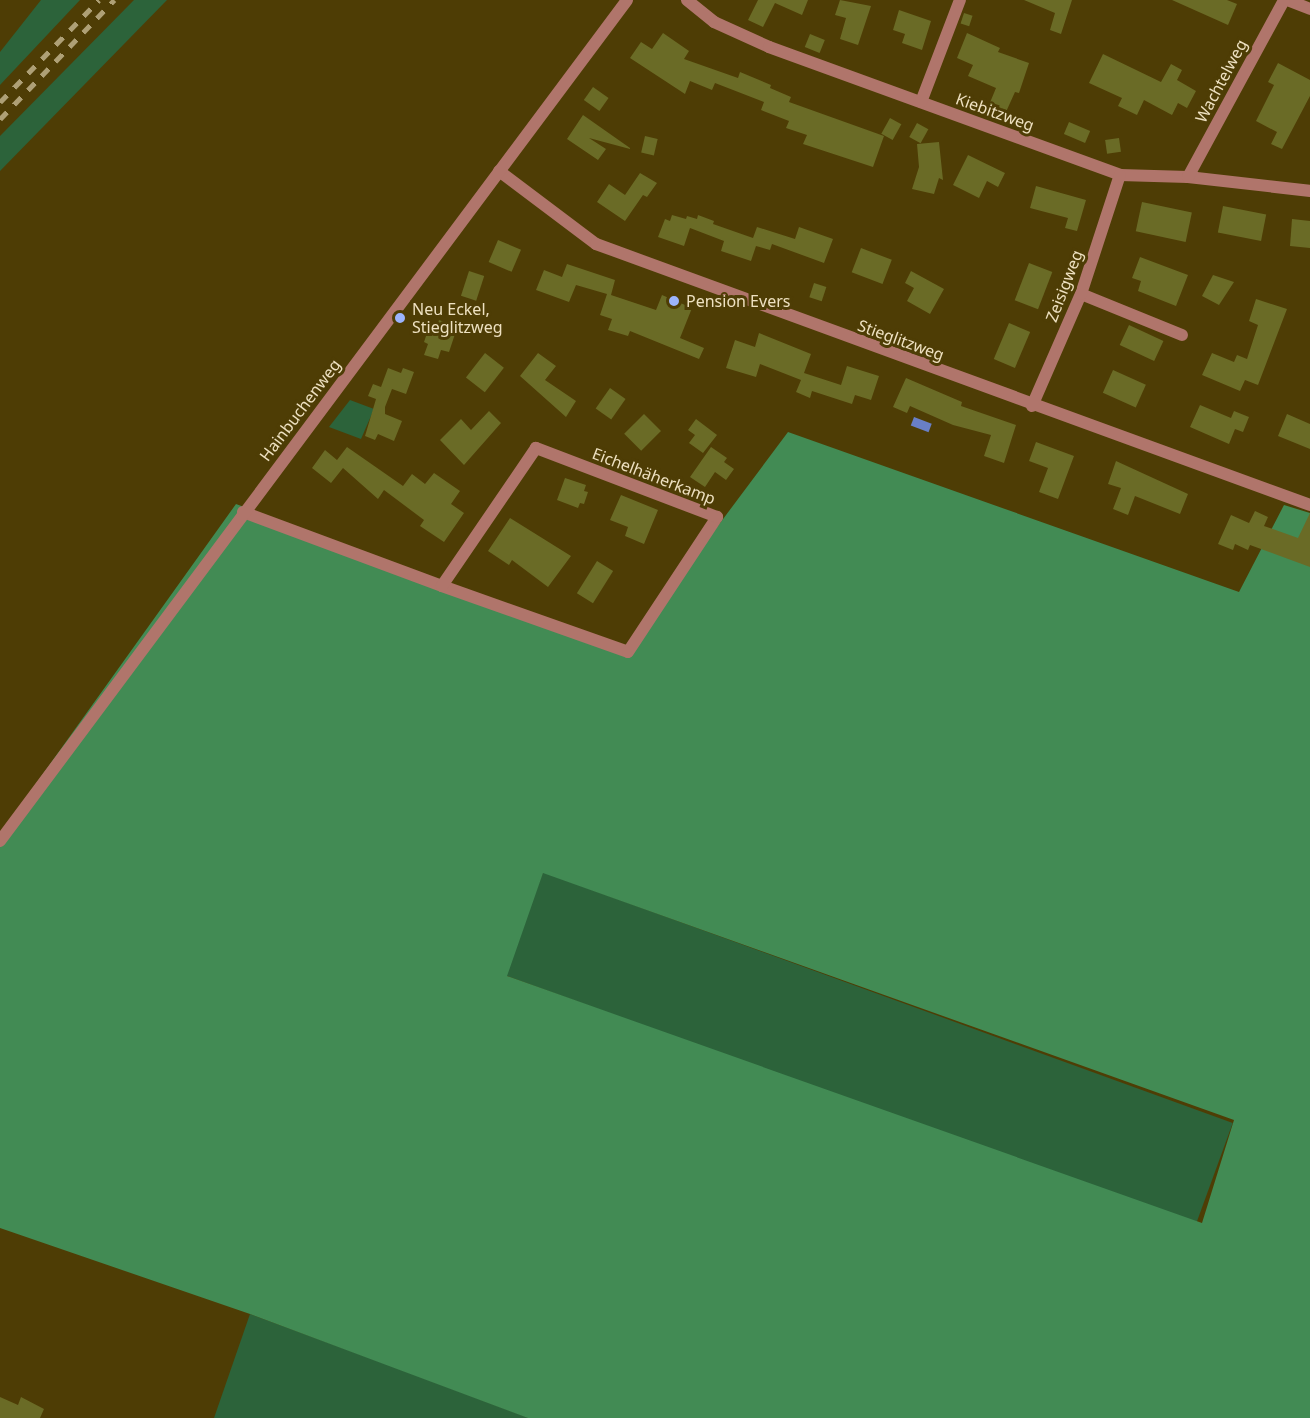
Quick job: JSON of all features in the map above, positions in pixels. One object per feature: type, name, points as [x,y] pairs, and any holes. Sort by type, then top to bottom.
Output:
[{"type":"street","name":"Hainbuchenweg","points":[[0,841],[243,512],[627,0]]},
{"type":"street","name":"Kiebitzweg","points":[[687,0],[714,22],[769,47],[1120,175],[1188,177],[1310,191]]},
{"type":"street","points":[[921,102],[960,0]]},
{"type":"street","points":[[1286,0],[1310,9]]},
{"type":"street","name":"Wachtelweg","points":[[1188,177],[1286,0]]},
{"type":"street","name":"Stieglitzweg","points":[[499,171],[596,244],[1032,406],[1310,505]]},
{"type":"street","name":"Zeisigweg","points":[[1032,406],[1081,294],[1120,175]]},
{"type":"street","points":[[1081,294],[1182,335]]},
{"type":"street","name":"Eichelhäherkamp","points":[[243,512],[442,586],[628,652],[717,517],[536,448],[442,586]]},
{"type":"green space","points":[[41,0],[80,0],[0,85],[0,52]]},
{"type":"green space","points":[[134,0],[167,0],[0,171],[0,136]]},
{"type":"green space","points":[[350,400],[374,409],[361,439],[329,427]]},
{"type":"green space","points":[[788,432],[1239,592],[1284,505],[1310,513],[1310,1418],[528,1418],[250,1314],[0,1228],[0,834],[236,504],[626,649]],"holes":[[[543,873],[1234,1120],[1202,1223],[507,976]]]},
{"type":"green space","points":[[543,872],[1233,1123],[1195,1226],[505,975]]},
{"type":"green space","points":[[250,1314],[383,1363],[529,1418],[214,1418]]},
{"type":"water","points":[[914,417],[932,424],[929,432],[911,425]]},
{"type":"building","points":[[758,0],[808,0],[802,15],[775,3],[763,27],[748,20]]},
{"type":"building","points":[[840,0],[871,6],[858,45],[840,39],[846,18],[835,15]]},
{"type":"building","points":[[1024,0],[1072,0],[1061,34],[1050,30],[1055,13]]},
{"type":"building","points":[[1172,0],[1227,0],[1237,4],[1228,25]]},
{"type":"building","points":[[899,10],[931,21],[922,50],[902,43],[905,34],[893,30]]},
{"type":"building","points":[[964,13],[973,16],[969,26],[961,23]]},
{"type":"building","points":[[663,33],[689,51],[684,59],[738,78],[740,72],[771,85],[770,88],[791,97],[789,102],[884,136],[873,167],[803,144],[807,135],[786,128],[789,121],[761,110],[764,102],[715,83],[712,90],[690,81],[685,94],[630,58],[641,42],[652,49]]},
{"type":"building","points":[[967,33],[1000,48],[998,52],[1029,63],[1019,93],[1015,92],[1001,123],[984,117],[996,88],[968,76],[973,65],[957,58]]},
{"type":"building","points":[[810,34],[825,40],[820,53],[805,47]]},
{"type":"building","points":[[1103,54],[1161,82],[1171,64],[1182,70],[1177,80],[1196,91],[1187,108],[1178,103],[1172,115],[1144,100],[1137,115],[1118,106],[1122,98],[1089,83]]},
{"type":"building","points":[[1278,63],[1310,80],[1310,96],[1282,149],[1271,144],[1277,132],[1256,121],[1274,85],[1268,82]]},
{"type":"building","points":[[593,87],[609,98],[599,111],[584,100]]},
{"type":"building","points":[[583,115],[630,149],[589,138],[606,149],[598,160],[567,139]]},
{"type":"building","points":[[890,118],[901,124],[893,140],[881,134]]},
{"type":"building","points":[[1069,122],[1090,131],[1085,143],[1064,134]]},
{"type":"building","points":[[917,123],[928,129],[921,143],[909,137]]},
{"type":"building","points":[[645,136],[658,139],[654,155],[641,153]]},
{"type":"building","points":[[1119,138],[1121,152],[1107,154],[1105,140]]},
{"type":"building","points":[[939,142],[943,180],[939,178],[934,194],[912,189],[919,167],[917,144]]},
{"type":"building","points":[[968,155],[1005,173],[998,187],[987,181],[979,198],[953,185]]},
{"type":"building","points":[[640,173],[657,183],[647,197],[643,195],[625,221],[597,202],[609,184],[625,195]]},
{"type":"building","points":[[1036,186],[1086,200],[1077,231],[1065,228],[1068,218],[1030,208]]},
{"type":"building","points":[[1142,202],[1192,213],[1186,242],[1136,231]]},
{"type":"building","points":[[1223,206],[1266,214],[1261,241],[1218,233]]},
{"type":"building","points":[[672,215],[697,219],[698,215],[714,221],[713,224],[753,238],[757,227],[795,239],[799,227],[833,239],[824,263],[772,244],[770,250],[756,246],[751,261],[721,251],[724,241],[690,228],[684,246],[658,237],[665,219],[670,221]]},
{"type":"building","points":[[1292,219],[1310,221],[1310,248],[1290,246]]},
{"type":"building","points":[[498,240],[521,250],[512,272],[489,262]]},
{"type":"building","points":[[861,248],[892,260],[882,284],[852,272]]},
{"type":"building","points":[[1140,257],[1188,275],[1176,306],[1138,291],[1141,281],[1132,278]]},
{"type":"building","points":[[1029,263],[1052,272],[1038,309],[1015,300]]},
{"type":"building","points":[[567,264],[615,280],[611,295],[656,310],[662,295],[692,308],[680,338],[704,348],[699,359],[630,331],[628,336],[608,330],[612,319],[600,315],[607,294],[576,285],[569,302],[536,290],[544,270],[562,277]]},
{"type":"building","points":[[469,271],[484,276],[476,301],[461,296]]},
{"type":"building","points":[[911,271],[944,289],[930,314],[907,301],[914,288],[905,283]]},
{"type":"building","points":[[1213,275],[1234,282],[1219,305],[1202,296]]},
{"type":"building","points":[[814,283],[826,287],[822,301],[809,297]]},
{"type":"building","points":[[1256,299],[1287,309],[1258,385],[1245,380],[1240,391],[1202,375],[1212,353],[1234,362],[1237,355],[1247,359],[1258,325],[1249,321]]},
{"type":"building","points":[[439,320],[453,325],[452,330],[456,331],[449,352],[441,350],[438,359],[424,355],[428,344],[424,342],[430,324],[437,326]]},
{"type":"building","points":[[1009,323],[1030,332],[1015,368],[994,359]]},
{"type":"building","points":[[1129,325],[1163,341],[1154,361],[1120,345]]},
{"type":"building","points":[[759,333],[811,354],[804,373],[841,385],[847,366],[879,376],[871,400],[855,395],[852,404],[812,391],[810,398],[796,392],[801,380],[760,364],[756,377],[726,368],[735,340],[755,347]]},
{"type":"building","points":[[485,353],[504,368],[485,392],[466,377]]},
{"type":"building","points":[[538,353],[556,366],[545,380],[576,401],[566,417],[520,376]]},
{"type":"building","points":[[388,368],[401,373],[403,368],[414,372],[406,394],[392,389],[385,407],[385,414],[402,421],[394,441],[378,434],[375,440],[365,436],[376,399],[368,396],[373,384],[381,387]]},
{"type":"building","points":[[1113,370],[1146,385],[1136,407],[1103,393]]},
{"type":"building","points":[[906,378],[962,402],[961,406],[1016,425],[1004,463],[984,456],[991,435],[953,425],[910,406],[907,413],[893,407]]},
{"type":"building","points":[[610,388],[626,399],[611,419],[596,408]]},
{"type":"building","points":[[1200,405],[1231,418],[1234,411],[1249,417],[1243,432],[1235,429],[1229,444],[1190,427]]},
{"type":"building","points":[[489,411],[501,423],[464,465],[440,440],[461,419],[471,430]]},
{"type":"building","points":[[644,414],[661,431],[641,451],[624,434]]},
{"type":"building","points":[[1287,414],[1310,424],[1310,449],[1278,436]]},
{"type":"building","points":[[696,419],[717,435],[703,453],[689,443],[695,435],[688,430]]},
{"type":"building","points":[[1036,442],[1074,456],[1058,499],[1039,492],[1048,468],[1029,461]]},
{"type":"building","points":[[347,447],[403,486],[412,474],[425,484],[434,473],[460,491],[451,504],[464,513],[444,542],[420,526],[424,520],[384,490],[378,499],[343,468],[331,483],[312,468],[325,450],[337,460]]},
{"type":"building","points":[[711,447],[727,458],[724,462],[734,469],[726,480],[715,472],[705,487],[690,477]]},
{"type":"building","points":[[1116,461],[1188,494],[1180,514],[1135,496],[1128,515],[1113,509],[1121,488],[1108,484]]},
{"type":"building","points":[[565,478],[586,485],[584,491],[588,492],[584,504],[580,503],[578,508],[557,500]]},
{"type":"building","points":[[621,495],[658,510],[644,544],[625,536],[628,527],[610,520]]},
{"type":"building","points":[[1255,511],[1268,517],[1264,526],[1298,538],[1310,513],[1310,567],[1250,545],[1248,550],[1235,544],[1233,550],[1218,544],[1231,515],[1249,523]]},
{"type":"building","points":[[510,518],[571,556],[548,587],[512,560],[509,565],[488,551]]},
{"type":"building","points":[[597,561],[613,571],[593,603],[577,593]]},
{"type":"building","points":[[0,1397],[18,1405],[21,1397],[44,1409],[40,1418],[0,1418]]},
{"type":"railway","points":[[0,102],[99,0]]},
{"type":"railway","points":[[0,119],[114,0]]},
{"type":"place","name":"Pension Evers","points":[[674,301]]},
{"type":"place","name":"Neu Eckel, Stieglitzweg","points":[[400,318]]}]
